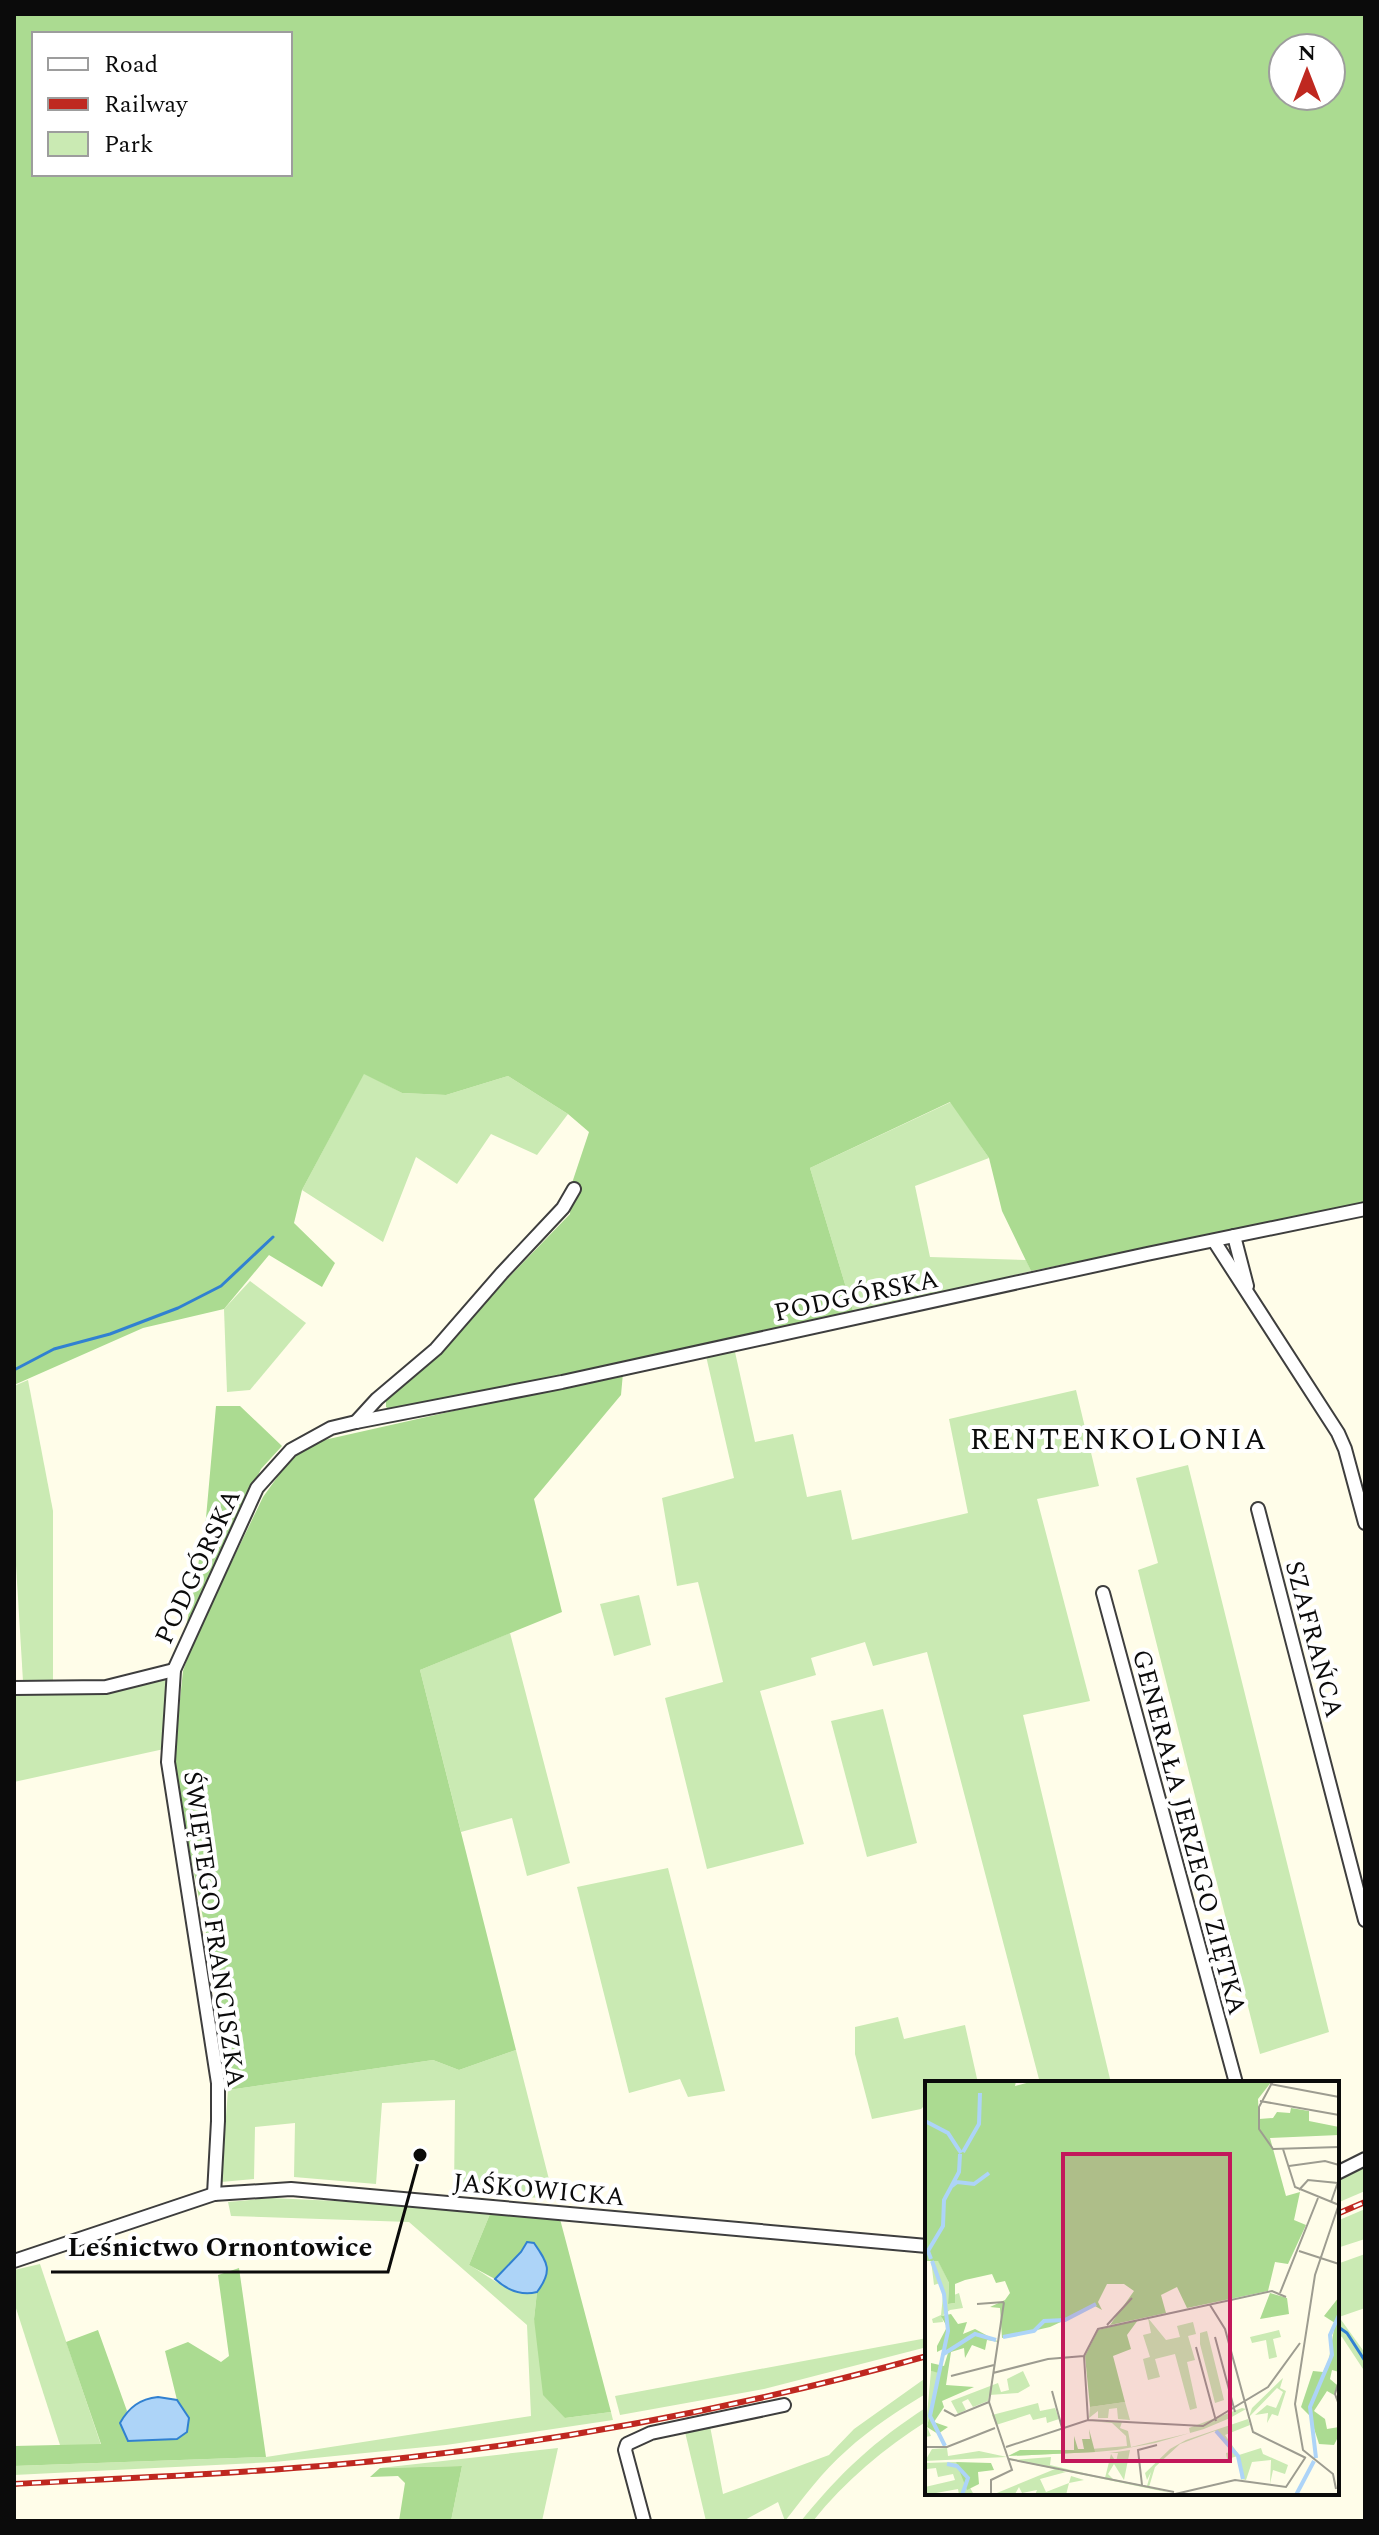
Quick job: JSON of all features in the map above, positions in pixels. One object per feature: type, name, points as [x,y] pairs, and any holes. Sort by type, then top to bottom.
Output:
[{"type":"street","name":"PODGÓRSKA","points":[[356,1422],[377,1399],[436,1349],[563,1208],[574,1189]]},
{"type":"street","name":"PODGÓRSKA","points":[[14,1688],[106,1687],[174,1670],[257,1488],[291,1450],[331,1428],[562,1382],[1365,1209]]},
{"type":"street","points":[[1234,1236],[1250,1296]]},
{"type":"street","points":[[1214,1241],[1338,1433],[1365,1523]]},
{"type":"street","name":"SZAFRAŃCA","points":[[1258,1509],[1365,1920]]},
{"type":"street","name":"GENERAŁA JERZEGO ZIĘTKA","points":[[1103,1593],[1235,2081]]},
{"type":"street","name":"ŚWIĘTEGO FRANCISZKA","points":[[174,1670],[168,1762],[218,2083],[214,2194]]},
{"type":"street","points":[[1339,2172],[1365,2159]]},
{"type":"street","name":"JAŚKOWICKA","points":[[14,2261],[214,2194],[291,2189],[925,2246]]},
{"type":"street","points":[[644,2521],[625,2450],[627,2444],[651,2433],[784,2405]]},
{"type":"green space","points":[[14,14],[1365,14],[1365,1204],[1031,1271],[1002,1211],[989,1158],[950,1102],[810,1168],[854,1314],[392,1412],[386,1407],[386,1399],[438,1356],[570,1214],[572,1183],[589,1132],[568,1114],[508,1076],[446,1095],[402,1093],[364,1074],[302,1190],[294,1223],[335,1263],[322,1287],[269,1255],[224,1309],[143,1328],[14,1385]]},
{"type":"green space","points":[[364,1073],[402,1093],[446,1095],[508,1076],[568,1114],[537,1155],[491,1134],[457,1184],[416,1157],[383,1242],[302,1190]]},
{"type":"green space","points":[[951,1102],[989,1158],[915,1186],[930,1257],[1026,1260],[1031,1271],[854,1314],[810,1168]]},
{"type":"green space","points":[[250,1281],[306,1323],[250,1390],[227,1392],[224,1309]]},
{"type":"green space","points":[[735,1352],[755,1442],[793,1434],[807,1497],[841,1490],[852,1540],[968,1513],[949,1419],[1076,1390],[1099,1486],[1037,1499],[1090,1701],[1023,1715],[1111,2081],[1039,2081],[927,1652],[873,1666],[865,1642],[811,1658],[816,1675],[760,1691],[804,1844],[707,1869],[665,1698],[723,1682],[698,1582],[677,1586],[662,1498],[734,1478],[706,1356]]},
{"type":"green space","points":[[623,1373],[621,1395],[534,1499],[562,1612],[420,1670],[516,2050],[459,2070],[433,2060],[228,2090],[212,1963],[174,1757],[183,1671],[193,1642],[263,1497],[291,1458],[324,1440]]},
{"type":"green space","points":[[28,1380],[53,1511],[53,1682],[23,1681],[14,1532],[14,1386]]},
{"type":"green space","points":[[216,1406],[240,1406],[282,1446],[261,1469],[186,1627],[205,1529]]},
{"type":"green space","points":[[1188,1465],[1329,2032],[1260,2054],[1138,1570],[1158,1563],[1136,1478]]},
{"type":"green space","points":[[639,1595],[651,1645],[614,1656],[600,1604]]},
{"type":"green space","points":[[510,1633],[570,1863],[527,1876],[512,1818],[461,1832],[420,1670]]},
{"type":"green space","points":[[168,1680],[164,1749],[14,1782],[14,1693]]},
{"type":"green space","points":[[883,1709],[917,1843],[867,1857],[831,1721]]},
{"type":"green space","points":[[668,1868],[725,2091],[688,2097],[680,2079],[629,2093],[577,1887]]},
{"type":"green space","points":[[898,2017],[904,2039],[965,2025],[978,2081],[925,2081],[925,2105],[921,2109],[872,2119],[855,2054],[855,2027]]},
{"type":"green space","points":[[516,2050],[554,2199],[454,2192],[455,2100],[382,2103],[376,2184],[294,2177],[295,2123],[255,2127],[254,2179],[221,2182],[228,2090],[433,2060],[459,2070]]},
{"type":"green space","points":[[1365,2166],[1365,2191],[1339,2202],[1339,2178]]},
{"type":"green space","points":[[271,2198],[380,2203],[490,2214],[469,2265],[510,2289],[537,2292],[534,2319],[565,2418],[611,2412],[613,2420],[446,2445],[274,2462],[14,2475],[14,2466],[266,2457],[531,2416],[527,2325],[409,2222],[231,2216],[228,2202]]},
{"type":"green space","points":[[1365,2209],[1365,2239],[1339,2247],[1339,2220]]},
{"type":"green space","points":[[490,2214],[560,2219],[611,2412],[565,2418],[543,2395],[534,2319],[537,2292],[541,2287],[527,2242],[495,2279],[469,2265]]},
{"type":"green space","points":[[1365,2254],[1365,2308],[1339,2317],[1339,2263]]},
{"type":"green space","points":[[40,2264],[101,2445],[60,2445],[14,2302],[14,2270]]},
{"type":"green space","points":[[239,2268],[266,2457],[14,2466],[14,2446],[101,2444],[66,2342],[98,2330],[127,2411],[120,2423],[189,2418],[177,2400],[165,2351],[188,2342],[221,2362],[229,2356],[218,2275]]},
{"type":"green space","points":[[1339,2317],[1365,2353],[1365,2372],[1339,2335]]},
{"type":"green space","points":[[925,2338],[925,2348],[764,2389],[620,2415],[615,2396]]},
{"type":"green space","points":[[925,2378],[925,2394],[885,2420],[846,2451],[785,2521],[778,2502],[743,2521],[706,2521],[685,2432],[710,2426],[723,2494],[829,2455],[854,2429]]},
{"type":"green space","points":[[925,2408],[925,2422],[866,2466],[813,2521],[801,2521],[859,2458]]},
{"type":"green space","points":[[558,2448],[542,2521],[451,2521],[462,2466],[380,2468]]},
{"type":"green space","points":[[462,2466],[451,2521],[399,2521],[405,2483],[398,2476],[370,2477],[380,2468]]},
{"type":"water","points":[[527,2242],[534,2243],[547,2267],[542,2285],[537,2292],[531,2293],[514,2291],[495,2279]]},
{"type":"water","points":[[158,2397],[177,2400],[189,2418],[187,2432],[177,2439],[128,2441],[120,2423],[123,2417],[140,2402]]},
{"type":"waterway","points":[[14,1370],[54,1349],[110,1334],[178,1308],[221,1286],[273,1237]]},
{"type":"waterway","points":[[1339,2327],[1347,2333],[1365,2361]]},
{"type":"railway","points":[[1339,2213],[1365,2202]]},
{"type":"railway","points":[[14,2484],[313,2467],[477,2449],[671,2417],[800,2389],[925,2357]]},
{"type":"place","name":"Leśnictwo Ornontowice","points":[[420,2155]]},
{"type":"district","name":"RENTENKOLONIA","points":[[1119,1439]]}]
